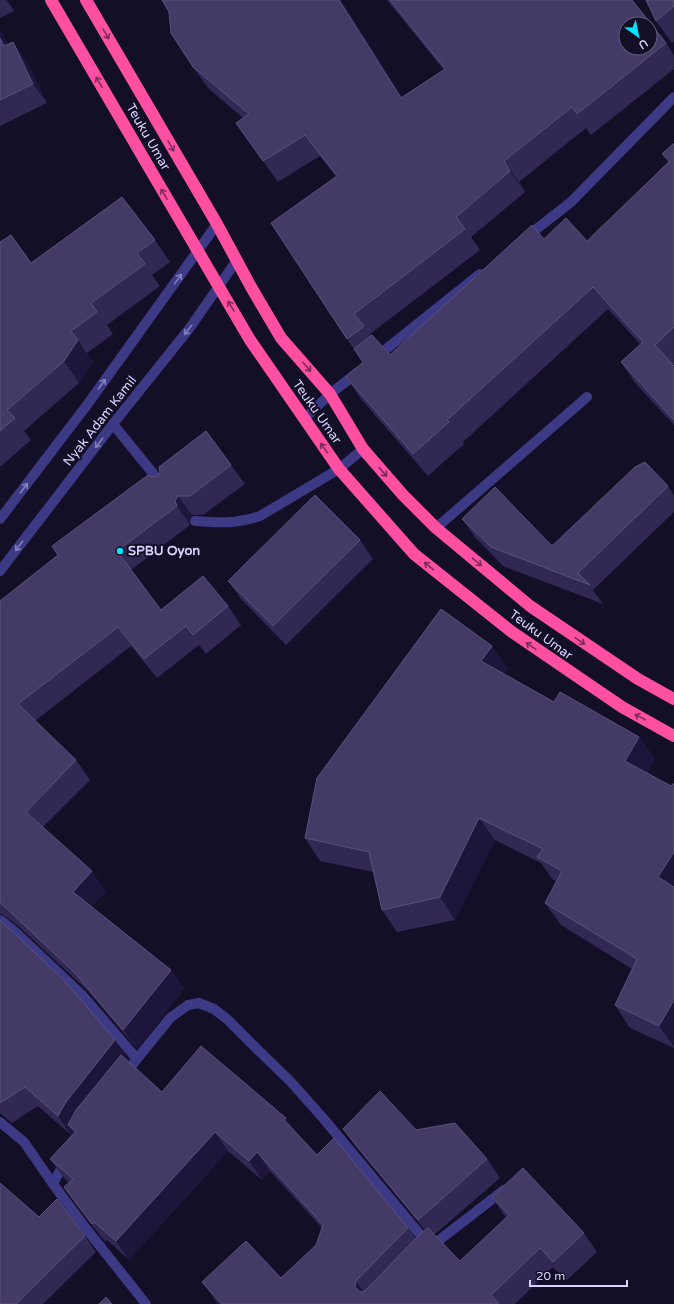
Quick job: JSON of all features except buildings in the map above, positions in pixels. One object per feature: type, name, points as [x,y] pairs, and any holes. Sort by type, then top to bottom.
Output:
[{"type":"highway","name":"Teuku Umar","points":[[51,0],[250,340],[339,469],[414,554],[512,632],[622,707],[674,736]]},
{"type":"highway","name":"Teuku Umar","points":[[86,0],[217,224],[281,338],[330,394],[363,448],[403,495],[436,528],[530,606],[638,680],[674,699]]},
{"type":"street","points":[[515,246],[571,202],[674,97]]},
{"type":"street","points":[[0,519],[87,405],[217,224]]},
{"type":"street","name":"Nyak Adam Kamil","points":[[0,571],[113,424],[189,329],[220,287],[237,260]]},
{"type":"street","points":[[304,419],[330,394],[490,266]]},
{"type":"street","points":[[436,528],[587,397]]},
{"type":"street","points":[[113,424],[167,490]]},
{"type":"street","points":[[195,521],[222,523],[247,520],[260,516],[339,469],[363,448]]},
{"type":"street","points":[[0,920],[12,929],[83,996],[137,1059]]},
{"type":"street","points":[[118,1083],[170,1018],[188,1005],[199,1003],[214,1009],[228,1020],[290,1081],[323,1118],[430,1247]]},
{"type":"street","points":[[0,1122],[24,1142],[84,1226],[146,1304]]},
{"type":"street","points":[[53,1184],[70,1151]]},
{"type":"street","points":[[420,1257],[430,1247],[504,1190]]},
{"type":"place","name":"SPBU Oyon","points":[[120,551]]}]
